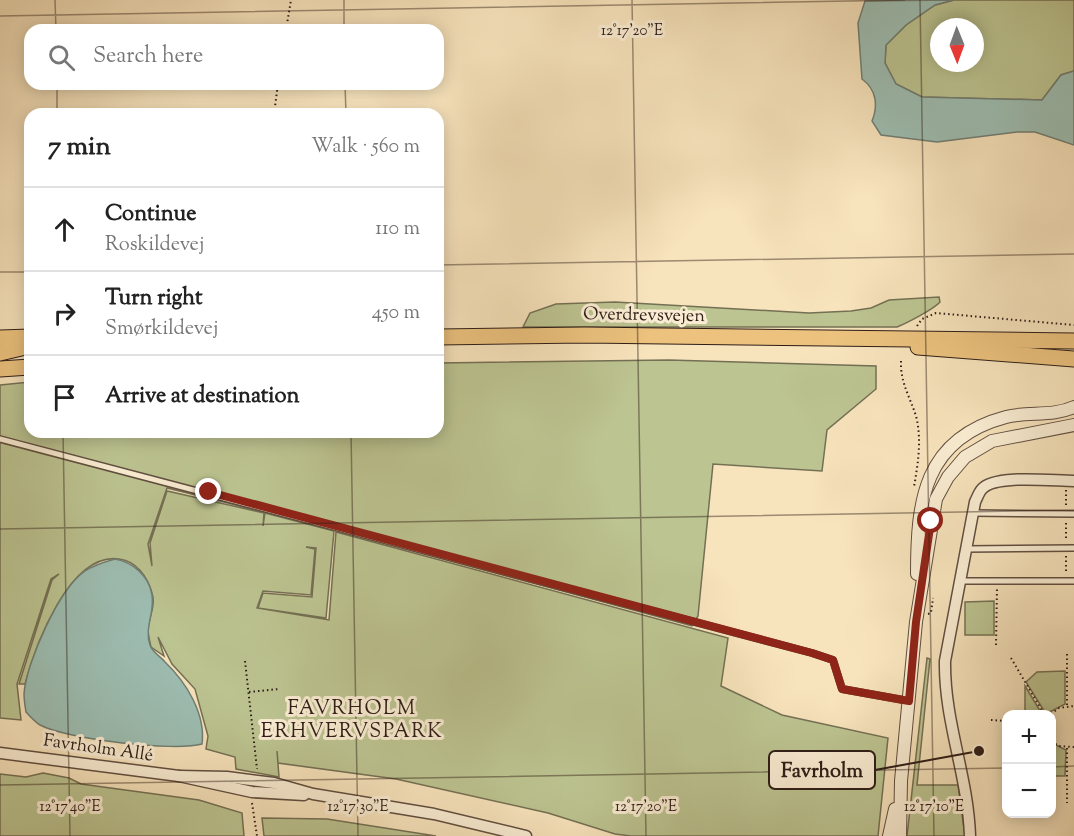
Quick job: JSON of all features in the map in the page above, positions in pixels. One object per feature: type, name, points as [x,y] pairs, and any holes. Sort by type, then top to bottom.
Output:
[{"type":"main road","name":"Overdrevsvejen","points":[[444,337],[609,335],[849,340],[898,338],[1074,341]]},
{"type":"main road","points":[[0,338],[24,337]]},
{"type":"main road","name":"Overdrevsvejen","points":[[849,340],[1074,359]]},
{"type":"main road","points":[[0,352],[24,347]]},
{"type":"main road","points":[[967,351],[1074,350]]},
{"type":"main road","points":[[0,369],[24,367]]},
{"type":"street","points":[[900,836],[901,781],[916,622],[918,510],[926,485],[941,458],[957,441],[985,425],[1007,417],[1057,413],[1074,406]]},
{"type":"street","points":[[916,622],[936,499],[948,477],[966,457],[992,441],[1012,435],[1074,425]]},
{"type":"street","points":[[970,836],[967,796],[948,719],[945,661],[973,513],[981,489],[990,483],[1002,480],[1070,481]]},
{"type":"street","name":"Favrholm Allé","points":[[0,752],[179,776],[278,796],[313,794]]},
{"type":"street","name":"Favrholm Allé","points":[[179,776],[227,777],[257,781],[313,794],[423,811],[526,836]]},
{"type":"street","points":[[889,836],[901,781]]},
{"type":"lane","points":[[985,425],[992,441]]},
{"type":"lane","points":[[0,439],[812,653],[833,660],[842,689],[909,701]]},
{"type":"lane","points":[[973,513],[1074,514]]},
{"type":"lane","points":[[966,549],[1074,548]]},
{"type":"lane","points":[[960,581],[1074,581]]},
{"type":"path","points":[[287,24],[291,0]]},
{"type":"path","points":[[275,108],[277,90]]},
{"type":"path","points":[[917,326],[922,319],[936,313],[1074,326]]},
{"type":"path","points":[[901,362],[900,375],[916,417],[920,455],[914,488]]},
{"type":"path","points":[[1066,581],[1066,514],[1070,481]]},
{"type":"path","points":[[996,645],[997,581]]},
{"type":"path","points":[[1067,652],[1067,705]]},
{"type":"path","points":[[1011,658],[1042,710]]},
{"type":"path","points":[[245,661],[257,781]]},
{"type":"path","points":[[248,692],[279,689]]},
{"type":"path","points":[[1056,711],[1067,705],[1074,706]]},
{"type":"path","points":[[991,720],[1002,721]]},
{"type":"path","points":[[1056,743],[1067,748],[1074,747]]},
{"type":"path","points":[[1067,748],[1067,803]]},
{"type":"path","points":[[252,792],[257,836]]},
{"type":"green space","points":[[954,0],[1074,0],[1074,71],[1061,75],[1042,100],[922,97],[896,84],[885,63],[886,45],[906,25],[935,5]]},
{"type":"green space","points":[[939,297],[940,302],[932,308],[897,327],[523,327],[530,313],[556,304],[615,302],[809,313],[851,311],[871,308],[889,300]]},
{"type":"green space","points":[[669,360],[876,366],[876,389],[827,430],[822,471],[713,464],[698,616],[692,626],[338,530],[167,488],[148,544],[152,566],[150,543],[167,491],[264,513],[263,526],[265,513],[334,531],[326,618],[258,608],[263,593],[312,597],[316,548],[306,547],[315,549],[311,595],[263,591],[257,608],[329,620],[336,532],[728,638],[721,686],[782,715],[888,738],[878,836],[631,836],[615,834],[548,813],[396,779],[278,763],[277,751],[279,777],[236,769],[235,757],[206,749],[208,736],[195,689],[172,664],[158,637],[164,656],[151,647],[148,629],[153,597],[150,587],[136,566],[119,559],[101,561],[85,570],[70,586],[46,626],[25,684],[19,684],[52,580],[59,574],[51,579],[17,684],[21,720],[0,718],[0,385],[24,383],[24,438],[444,438],[444,363]]},
{"type":"green space","points":[[994,601],[994,635],[965,635],[965,602]]},
{"type":"green space","points":[[927,658],[930,659],[917,785],[958,785],[965,836],[907,836]]},
{"type":"green space","points":[[1065,671],[1065,704],[1054,710],[1044,710],[1026,682],[1037,672]]},
{"type":"green space","points":[[1025,686],[1040,710],[1025,710]]},
{"type":"green space","points":[[1056,745],[1066,750],[1065,776],[1056,776]]},
{"type":"green space","points":[[43,773],[69,778],[81,784],[199,800],[242,813],[244,836],[0,836],[0,774],[26,777]]},
{"type":"green space","points":[[262,818],[327,819],[436,836],[264,836]]},
{"type":"water","points":[[954,0],[935,5],[906,25],[886,45],[885,63],[896,84],[922,97],[1042,100],[1061,75],[1074,71],[1074,145],[1035,132],[1017,132],[937,142],[881,135],[872,121],[875,98],[871,88],[862,79],[858,23],[865,1]]},
{"type":"water","points":[[115,559],[133,566],[147,581],[153,601],[148,632],[151,648],[173,670],[193,699],[201,721],[202,744],[145,745],[72,735],[40,725],[26,712],[24,694],[26,681],[37,646],[55,610],[75,580],[85,571]]},
{"type":"place","name":"Favrholm","points":[[979,751]]},
{"type":"district","name":"FAVRHOLM ERHVERVSPARK","points":[[352,720]]},
{"type":"route","points":[[209,492],[812,653],[833,660],[842,689],[909,701],[916,622],[931,521]]}]
